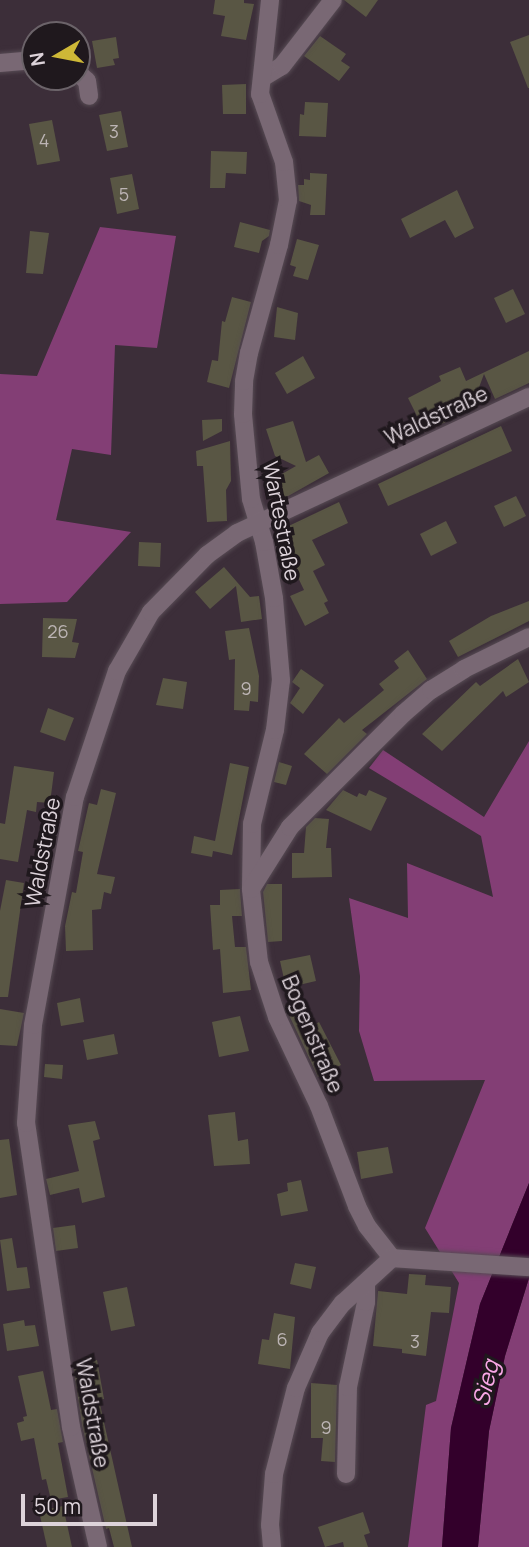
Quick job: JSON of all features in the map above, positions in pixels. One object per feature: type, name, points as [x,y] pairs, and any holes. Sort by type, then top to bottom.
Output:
[{"type":"street","name":"Wartestraße","points":[[251,889],[252,824],[275,730],[281,680],[274,598],[251,499],[246,451],[244,381],[288,200],[284,162],[260,94],[270,0]]},
{"type":"street","points":[[262,78],[282,66],[333,0]]},
{"type":"street","points":[[0,63],[21,61]]},
{"type":"street","points":[[88,91],[89,96]]},
{"type":"street","name":"Waldstraße","points":[[98,1547],[71,1427],[28,1136],[27,1076],[33,1025],[75,797],[117,671],[151,612],[206,555],[237,533],[529,397]]},
{"type":"street","points":[[251,889],[290,827],[403,714],[431,690],[529,637]]},
{"type":"street","name":"Bogenstraße","points":[[251,889],[259,962],[277,1017],[319,1106],[357,1206],[367,1226],[392,1258]]},
{"type":"street","points":[[272,1547],[270,1525],[274,1474],[296,1388],[320,1334],[343,1303],[392,1258],[529,1267]]},
{"type":"street","points":[[346,1474],[348,1387],[366,1302],[366,1284]]},
{"type":"shaded area","points":[[100,227],[176,236],[157,348],[115,345],[111,455],[72,449],[56,520],[131,532],[67,602],[0,604],[0,374],[37,376]]},
{"type":"shaded area","points":[[529,741],[529,1183],[480,1304],[451,1428],[442,1547],[408,1547],[426,1405],[436,1401],[459,1283],[425,1228],[485,1080],[374,1081],[359,1031],[360,976],[349,898],[408,918],[407,863],[493,897],[481,836],[369,768],[383,750],[484,817]]},
{"type":"shaded area","points":[[529,1278],[529,1547],[478,1547],[489,1431],[505,1356]]},
{"type":"water","name":"Sieg","points":[[529,1183],[529,1278],[505,1356],[489,1431],[478,1547],[442,1547],[451,1428],[480,1304]]},
{"type":"building","points":[[215,0],[244,0],[244,3],[254,4],[246,40],[221,36],[225,16],[213,14]]},
{"type":"building","points":[[344,0],[378,0],[366,17]]},
{"type":"building","points":[[529,35],[529,88],[528,88],[510,42]]},
{"type":"building","points":[[320,36],[346,54],[341,61],[350,67],[339,81],[304,56]]},
{"type":"building","points":[[116,37],[119,58],[113,59],[115,65],[97,68],[92,41]]},
{"type":"building","points":[[246,84],[246,114],[223,114],[222,85]]},
{"type":"building","points":[[305,102],[328,103],[326,137],[299,136],[300,114],[304,115]]},
{"type":"building","points":[[121,111],[128,147],[107,151],[99,115]]},
{"type":"building","points":[[52,120],[60,161],[37,165],[29,124]]},
{"type":"building","points":[[211,151],[247,152],[246,174],[226,173],[225,188],[210,188]]},
{"type":"building","points":[[310,173],[327,174],[325,215],[310,215],[311,205],[299,201],[298,185],[304,185],[304,179],[310,180]]},
{"type":"building","points":[[132,174],[139,209],[117,214],[110,178]]},
{"type":"building","points":[[457,190],[474,228],[455,238],[445,220],[410,238],[401,219]]},
{"type":"building","points":[[240,222],[270,230],[269,236],[262,241],[259,253],[234,247]]},
{"type":"building","points":[[30,231],[49,233],[43,274],[26,273]]},
{"type":"building","points":[[297,239],[319,245],[308,280],[293,276],[296,267],[290,265]]},
{"type":"building","points":[[513,289],[525,314],[506,323],[494,298]]},
{"type":"building","points":[[232,297],[251,302],[229,388],[207,382],[212,360],[218,361],[222,321],[225,322]]},
{"type":"building","points":[[277,307],[298,313],[295,340],[274,337]]},
{"type":"building","points":[[529,351],[529,383],[495,399],[484,374],[474,401],[444,419],[446,422],[425,432],[408,398],[441,381],[439,376],[460,367],[466,381]]},
{"type":"building","points":[[303,356],[315,378],[287,394],[275,373]]},
{"type":"building","points":[[222,419],[222,431],[203,441],[202,420]]},
{"type":"building","points":[[293,421],[306,462],[319,455],[329,473],[283,499],[273,479],[296,466],[275,456],[266,429]]},
{"type":"building","points":[[501,426],[512,451],[388,506],[378,484]]},
{"type":"building","points":[[230,441],[231,481],[226,490],[227,521],[207,522],[203,466],[197,466],[196,451]]},
{"type":"building","points":[[516,496],[526,516],[504,527],[494,506]]},
{"type":"building","points":[[339,502],[348,523],[312,540],[325,565],[313,571],[328,601],[324,603],[329,613],[305,626],[290,596],[304,590],[276,532]]},
{"type":"building","points":[[446,521],[457,543],[431,556],[420,534]]},
{"type":"building","points":[[139,542],[161,543],[160,567],[138,566]]},
{"type":"building","points":[[224,567],[250,597],[259,596],[262,619],[241,622],[236,586],[210,609],[195,592]]},
{"type":"building","points":[[529,601],[529,621],[458,657],[449,641],[491,616]]},
{"type":"building","points":[[43,618],[77,619],[72,642],[79,643],[75,658],[42,657]]},
{"type":"building","points":[[249,628],[259,676],[258,702],[250,701],[249,711],[234,710],[235,659],[229,660],[225,631]]},
{"type":"building","points":[[408,650],[427,679],[362,730],[367,734],[327,774],[304,754],[339,718],[344,723],[384,690],[379,684],[399,668],[394,661]]},
{"type":"building","points":[[518,659],[529,682],[506,697],[503,691],[442,751],[422,734],[476,682],[480,686]]},
{"type":"building","points":[[301,669],[324,685],[303,714],[290,703],[300,688],[292,682]]},
{"type":"building","points":[[163,678],[187,682],[183,709],[156,705]]},
{"type":"building","points":[[48,708],[74,718],[65,741],[40,732]]},
{"type":"building","points":[[279,762],[292,766],[286,785],[274,782]]},
{"type":"building","points":[[230,763],[249,767],[232,855],[213,851],[212,857],[191,853],[194,836],[215,841]]},
{"type":"building","points":[[14,766],[54,772],[50,803],[37,802],[36,812],[27,810],[18,862],[0,859],[0,823],[5,824]]},
{"type":"building","points":[[101,789],[116,793],[97,874],[115,877],[111,894],[104,892],[101,909],[92,910],[93,950],[66,951],[65,926],[72,892],[76,893],[83,852],[78,851],[89,803],[97,805]]},
{"type":"building","points":[[343,790],[357,797],[359,793],[366,796],[369,790],[387,798],[371,831],[326,810]]},
{"type":"building","points":[[315,818],[329,819],[326,848],[331,848],[332,877],[292,878],[292,853],[304,853],[306,827]]},
{"type":"building","points":[[6,880],[24,883],[8,997],[0,997],[0,911]]},
{"type":"building","points":[[267,884],[282,884],[282,941],[268,942],[263,892]]},
{"type":"building","points":[[240,889],[242,916],[232,916],[235,947],[246,947],[251,990],[223,993],[220,949],[213,950],[210,905],[220,905],[220,890]]},
{"type":"building","points":[[310,955],[316,981],[286,988],[280,961]]},
{"type":"building","points":[[80,998],[84,1022],[61,1026],[57,1003]]},
{"type":"building","points":[[302,1004],[313,1026],[319,1022],[341,1065],[318,1077],[287,1011]]},
{"type":"building","points":[[0,1009],[24,1013],[17,1046],[0,1045]]},
{"type":"building","points":[[240,1016],[249,1051],[219,1057],[212,1022]]},
{"type":"building","points":[[114,1034],[118,1054],[87,1060],[83,1040]]},
{"type":"building","points":[[45,1064],[63,1065],[62,1079],[44,1077]]},
{"type":"building","points":[[235,1112],[238,1141],[248,1139],[250,1164],[214,1166],[208,1115]]},
{"type":"building","points":[[95,1121],[100,1139],[93,1141],[105,1197],[82,1203],[79,1188],[50,1195],[46,1179],[79,1171],[68,1125]]},
{"type":"building","points":[[9,1139],[17,1195],[0,1198],[0,1140]]},
{"type":"building","points":[[388,1147],[393,1173],[361,1179],[357,1152]]},
{"type":"building","points":[[301,1180],[308,1211],[281,1216],[277,1194],[288,1191],[287,1183]]},
{"type":"building","points":[[75,1225],[78,1248],[56,1251],[53,1228]]},
{"type":"building","points":[[12,1238],[17,1268],[27,1267],[30,1288],[7,1291],[0,1240]]},
{"type":"building","points":[[295,1263],[316,1267],[311,1289],[290,1284]]},
{"type":"building","points":[[409,1274],[426,1275],[425,1285],[451,1287],[449,1313],[431,1312],[426,1356],[402,1353],[402,1349],[373,1346],[378,1291],[407,1294]]},
{"type":"building","points":[[127,1287],[135,1326],[111,1331],[103,1292]]},
{"type":"building","points":[[274,1313],[295,1317],[290,1369],[258,1364],[262,1339],[269,1340]]},
{"type":"building","points":[[24,1320],[25,1326],[35,1325],[39,1346],[7,1351],[3,1324]]},
{"type":"building","points":[[97,1360],[104,1399],[99,1400],[132,1547],[114,1547],[109,1528],[106,1529],[82,1425],[73,1365]]},
{"type":"building","points":[[43,1371],[51,1410],[57,1409],[63,1442],[58,1443],[68,1497],[51,1500],[46,1479],[42,1480],[34,1438],[21,1441],[17,1423],[24,1421],[23,1417],[27,1416],[18,1376]]},
{"type":"building","points":[[311,1383],[337,1385],[335,1462],[321,1461],[323,1438],[311,1438]]},
{"type":"building","points":[[63,1506],[72,1547],[47,1547],[39,1511]]},
{"type":"building","points":[[363,1512],[370,1533],[364,1535],[368,1547],[344,1547],[343,1542],[325,1547],[318,1527]]}]
